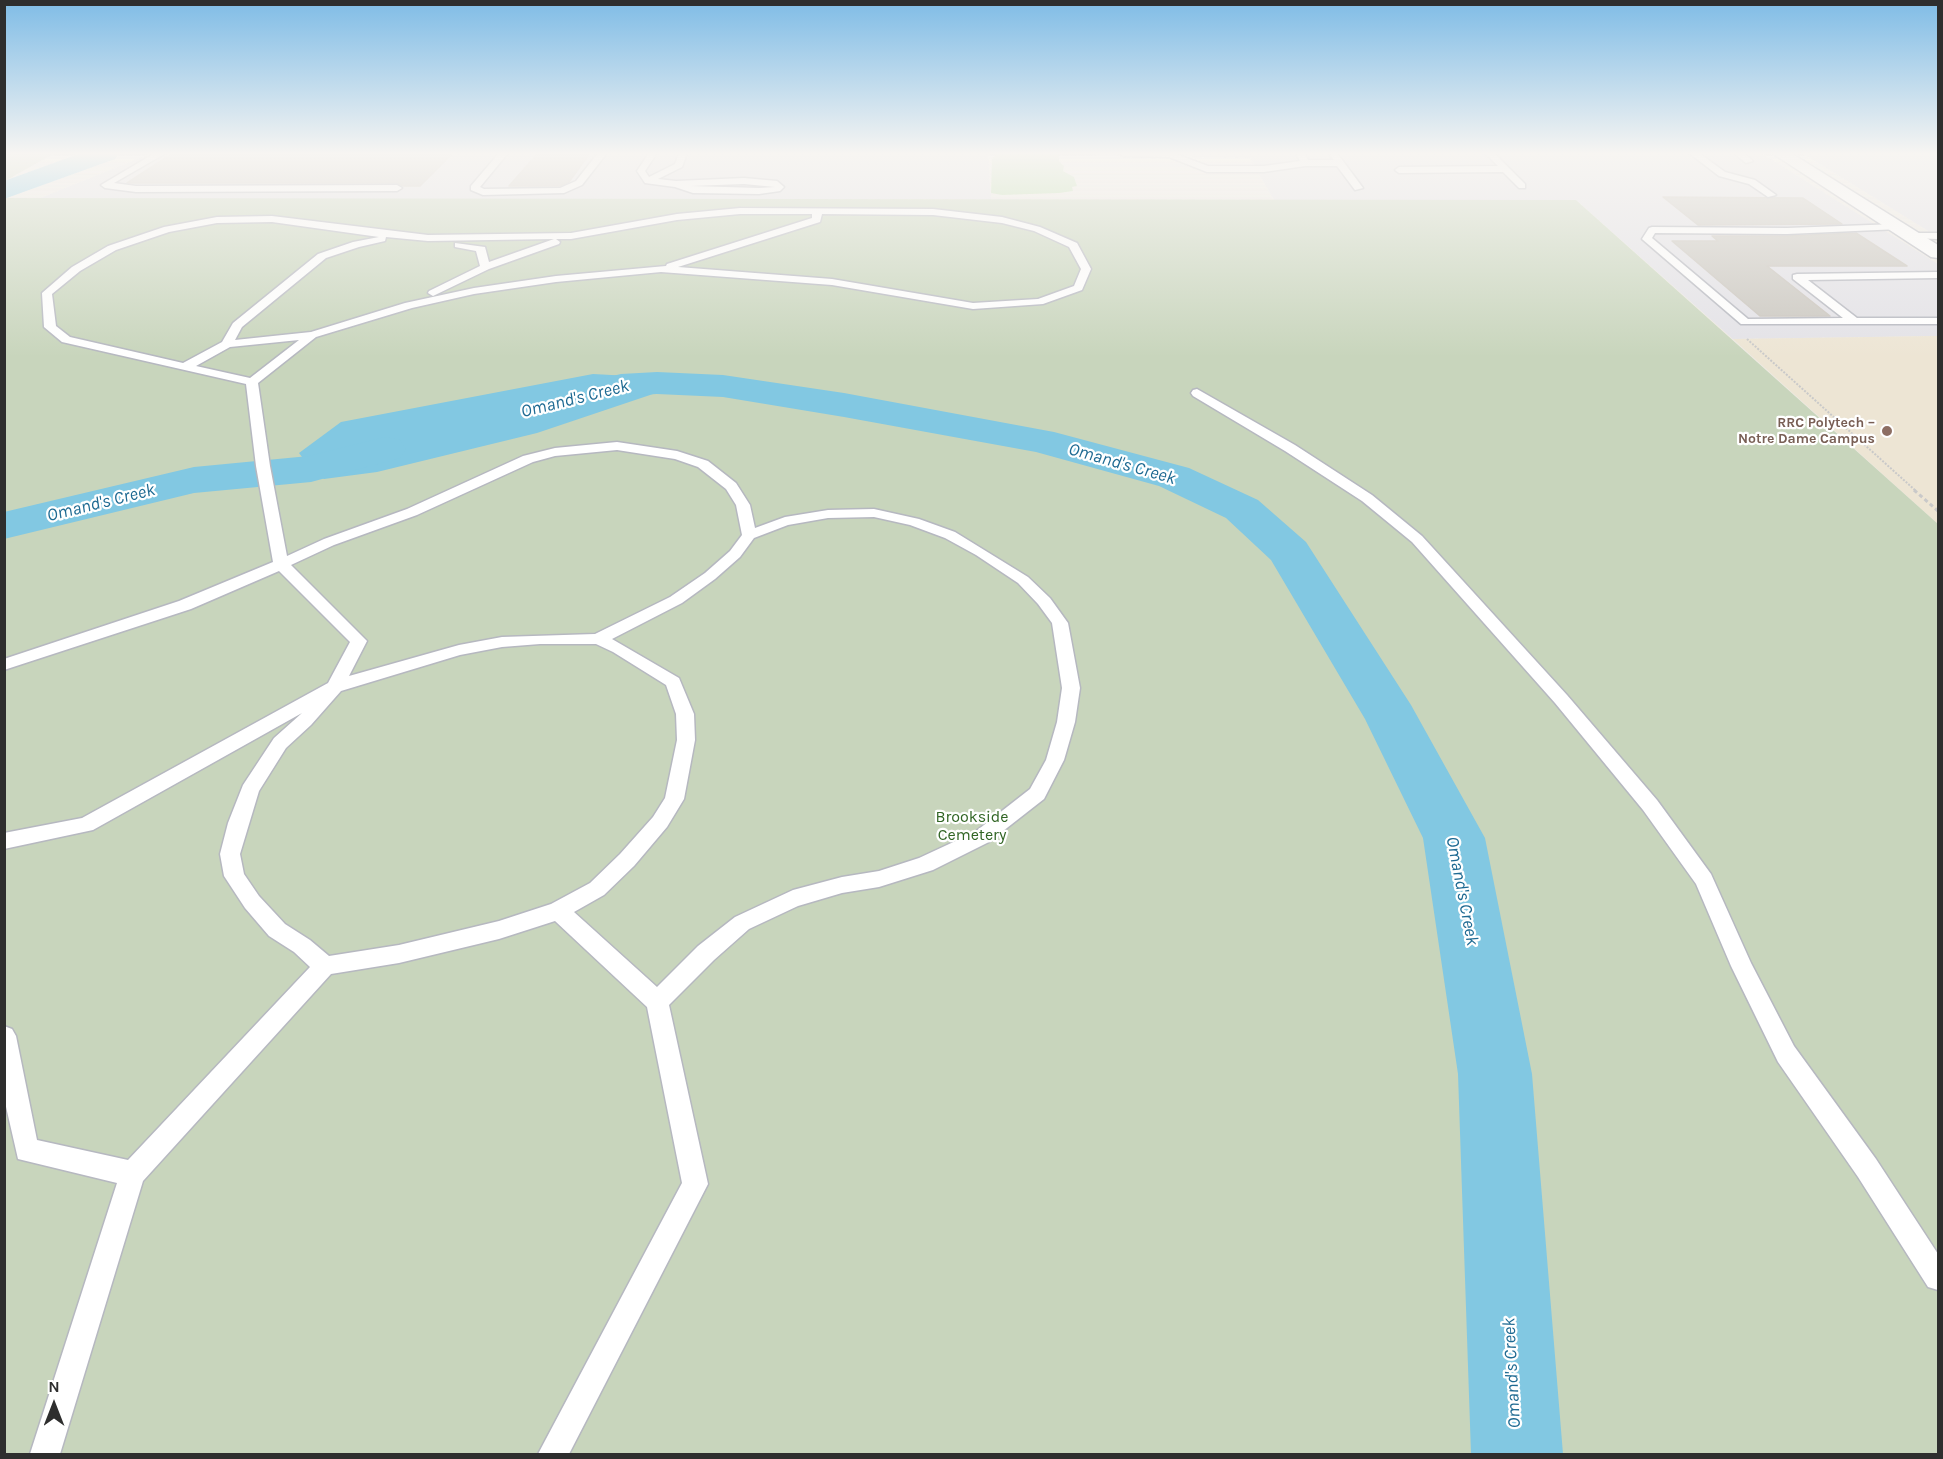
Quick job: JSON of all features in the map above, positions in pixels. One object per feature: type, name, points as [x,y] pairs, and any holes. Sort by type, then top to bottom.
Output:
[{"type":"street","points":[[1888,221],[1938,253]]},
{"type":"lane","points":[[211,221],[167,229],[112,248],[76,269],[47,293],[50,327],[66,340],[252,382]]},
{"type":"lane","points":[[287,221],[397,237],[571,237]]},
{"type":"lane","points":[[409,304],[485,267],[571,237],[655,221]]},
{"type":"lane","points":[[661,269],[814,221]]},
{"type":"lane","points":[[186,366],[226,344],[312,335],[409,304],[474,291],[556,279],[661,269],[832,282],[973,306],[1039,302],[1077,288],[1086,269],[1073,245],[1037,229],[1006,221]]},
{"type":"lane","points":[[315,225],[323,247]]},
{"type":"lane","points":[[1938,236],[1904,231],[1652,230],[1647,239],[1745,322],[1938,321]]},
{"type":"lane","points":[[226,344],[237,325],[323,247],[397,237]]},
{"type":"lane","points":[[428,238],[481,249],[485,267]]},
{"type":"lane","points":[[1854,321],[1797,277],[1933,275],[1938,282]]},
{"type":"lane","points":[[252,382],[312,335]]},
{"type":"lane","points":[[252,382],[269,504],[281,564],[359,641],[335,687],[305,721],[280,743],[264,766],[246,801],[230,854],[234,876],[252,902],[277,930],[302,946],[324,966]]},
{"type":"lane","points":[[1197,393],[1290,448],[1367,498],[1417,539],[1462,586],[1650,805],[1704,880],[1742,966],[1786,1054],[1867,1168],[1938,1277]]},
{"type":"lane","points":[[4,665],[185,605],[328,542],[412,512],[455,489],[528,459],[588,448],[617,446],[650,449],[703,464],[731,486],[743,504],[749,535]]},
{"type":"lane","points":[[598,639],[685,594],[735,554],[749,535],[785,521],[817,516],[874,513],[914,522],[950,536],[981,552],[1023,580],[1044,601],[1060,623],[1071,688],[1066,722],[1055,760],[1037,794],[982,837],[926,864],[879,879],[842,885],[793,899],[742,923],[657,1002]]},
{"type":"lane","points":[[4,841],[86,825],[335,687],[407,664],[502,642],[540,639],[598,639],[619,648],[673,682],[685,714],[686,740],[682,769],[674,799],[654,830],[597,889],[558,911],[499,930],[399,954],[324,966],[133,1174],[45,1455]]},
{"type":"lane","points":[[553,1455],[695,1184],[657,1002],[558,911]]},
{"type":"lane","points":[[4,1036],[27,1150],[133,1174]]},
{"type":"path","points":[[1745,337],[1938,511]]},
{"type":"shaded area","points":[[1600,221],[1870,221],[1938,264],[1938,336],[1733,339]]},
{"type":"shaded area","points":[[1912,221],[1938,221],[1938,237]]},
{"type":"shaded area","name":"RRC Polytech – Notre Dame Campus","points":[[1938,336],[1938,524],[1733,339]]},
{"type":"green space","name":"Brookside Cemetery","points":[[5,221],[1600,221],[1938,524],[1938,1454],[5,1454]]},
{"type":"water","points":[[593,374],[648,377],[657,383],[653,394],[537,433],[377,472],[324,479],[311,469],[299,453],[341,422]]},
{"type":"building","points":[[1693,221],[1838,221],[1842,224],[1698,225]]},
{"type":"building","points":[[1856,233],[1907,266],[1767,266],[1830,316],[1760,316],[1672,241],[1718,241],[1712,236]]},
{"type":"waterway","name":"Omand's Creek","points":[[583,395],[621,385],[657,383],[723,386],[844,405],[1040,441],[1174,477],[1242,509],[1290,552],[1392,719],[1454,838],[1495,1074],[1517,1454]]},
{"type":"waterway","name":"Omand's Creek","points":[[4,526],[194,480],[311,469],[385,449]]},
{"type":"place","name":"RRC Polytech – Notre Dame Campus","points":[[1887,431]]}]
